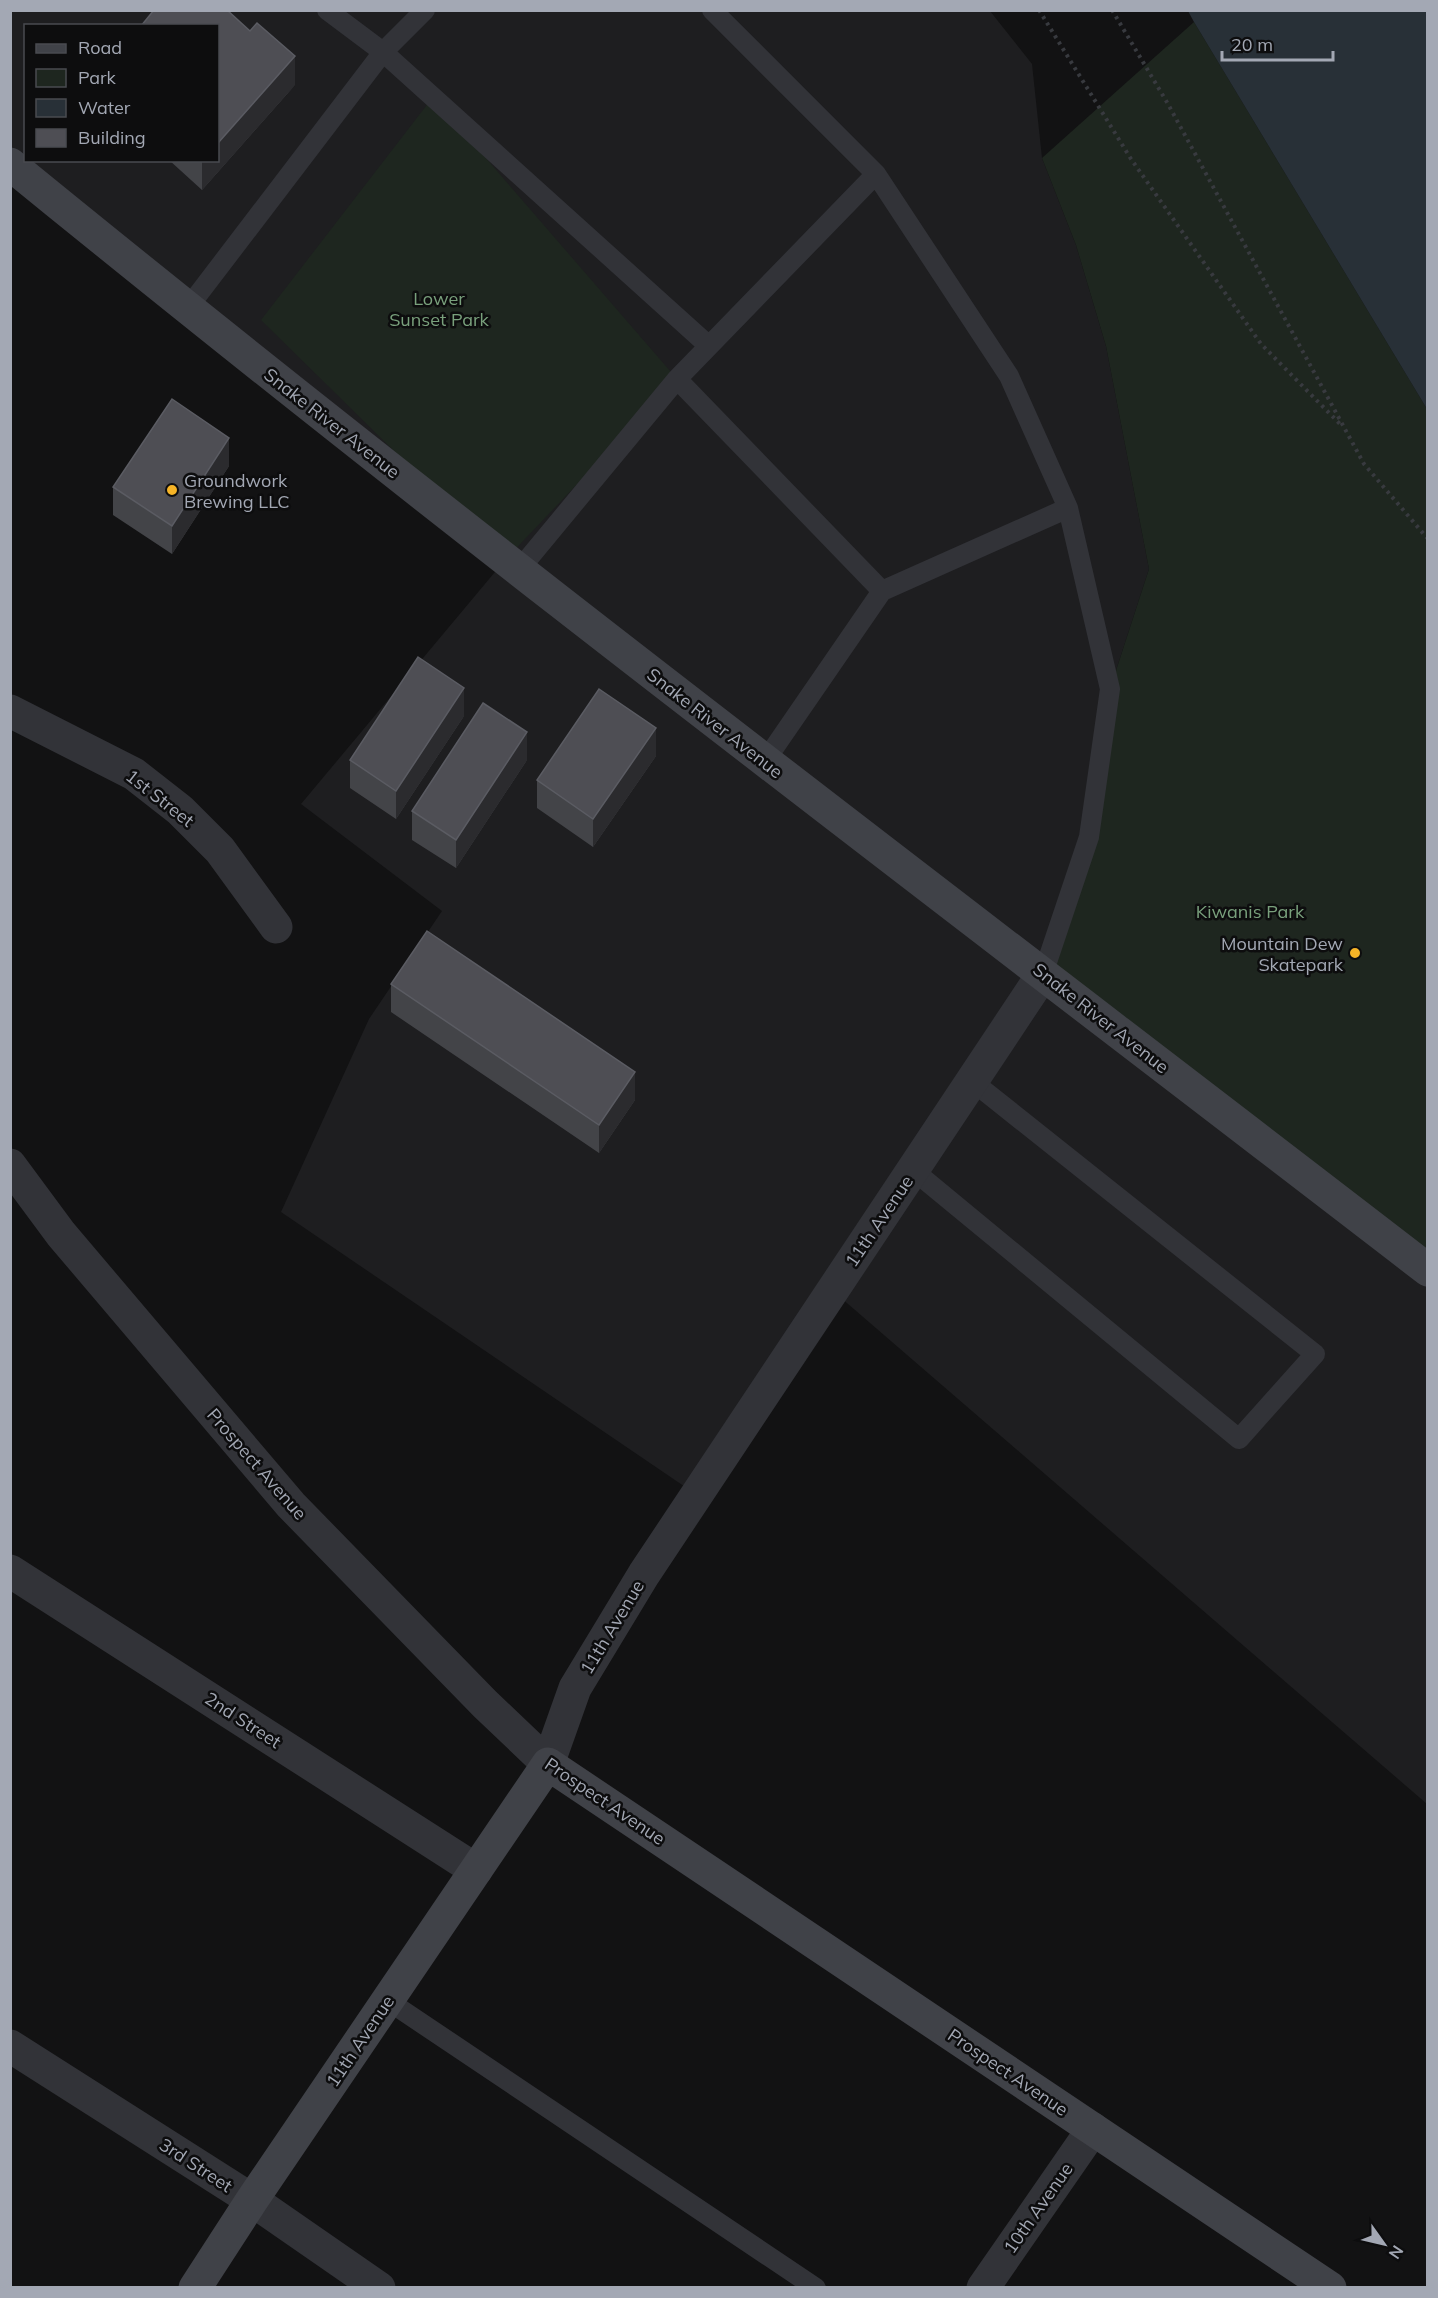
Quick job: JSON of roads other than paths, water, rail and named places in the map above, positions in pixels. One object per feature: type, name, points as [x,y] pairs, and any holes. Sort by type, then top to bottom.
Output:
[{"type":"main road","name":"Snake River Avenue","points":[[10,164],[187,309],[518,571],[1428,1270]]},
{"type":"main road","name":"11th Avenue","points":[[195,2288],[252,2200],[548,1764]]},
{"type":"main road","name":"Prospect Avenue","points":[[548,1764],[1330,2288]]},
{"type":"street","name":"1st Street","points":[[10,711],[134,774],[180,810],[220,850],[276,927]]},
{"type":"street","name":"11th Avenue","points":[[548,1764],[575,1688],[644,1574],[1043,974]]},
{"type":"street","name":"Prospect Avenue","points":[[10,1165],[61,1234],[291,1505],[485,1704],[548,1764]]},
{"type":"street","name":"2nd Street","points":[[10,1571],[476,1869]]},
{"type":"street","name":"3rd Street","points":[[10,2046],[252,2200],[380,2288]]},
{"type":"street","name":"10th Avenue","points":[[983,2288],[1093,2129]]},
{"type":"lane","points":[[327,10],[383,52],[709,346]]},
{"type":"lane","points":[[187,309],[383,52],[425,10]]},
{"type":"lane","points":[[712,10],[876,174],[1009,376],[1068,508],[1110,689],[1089,837],[1043,974]]},
{"type":"lane","points":[[518,571],[677,379],[876,174]]},
{"type":"lane","points":[[677,379],[882,591]]},
{"type":"lane","points":[[765,761],[882,591],[1068,508]]},
{"type":"lane","points":[[913,1170],[1239,1439],[1315,1354],[972,1081]]},
{"type":"lane","points":[[387,2000],[816,2288]]},
{"type":"water","points":[[1188,11],[1427,11],[1427,409],[1194,22]]},
{"type":"place","name":"Groundwork Brewing LLC","points":[[172,490]]},
{"type":"place","name":"Mountain Dew Skatepark","points":[[1355,953]]},
{"type":"park label","name":"Lower Sunset Park","points":[[439,308]]},
{"type":"park label","name":"Kiwanis Park","points":[[1250,911]]}]
